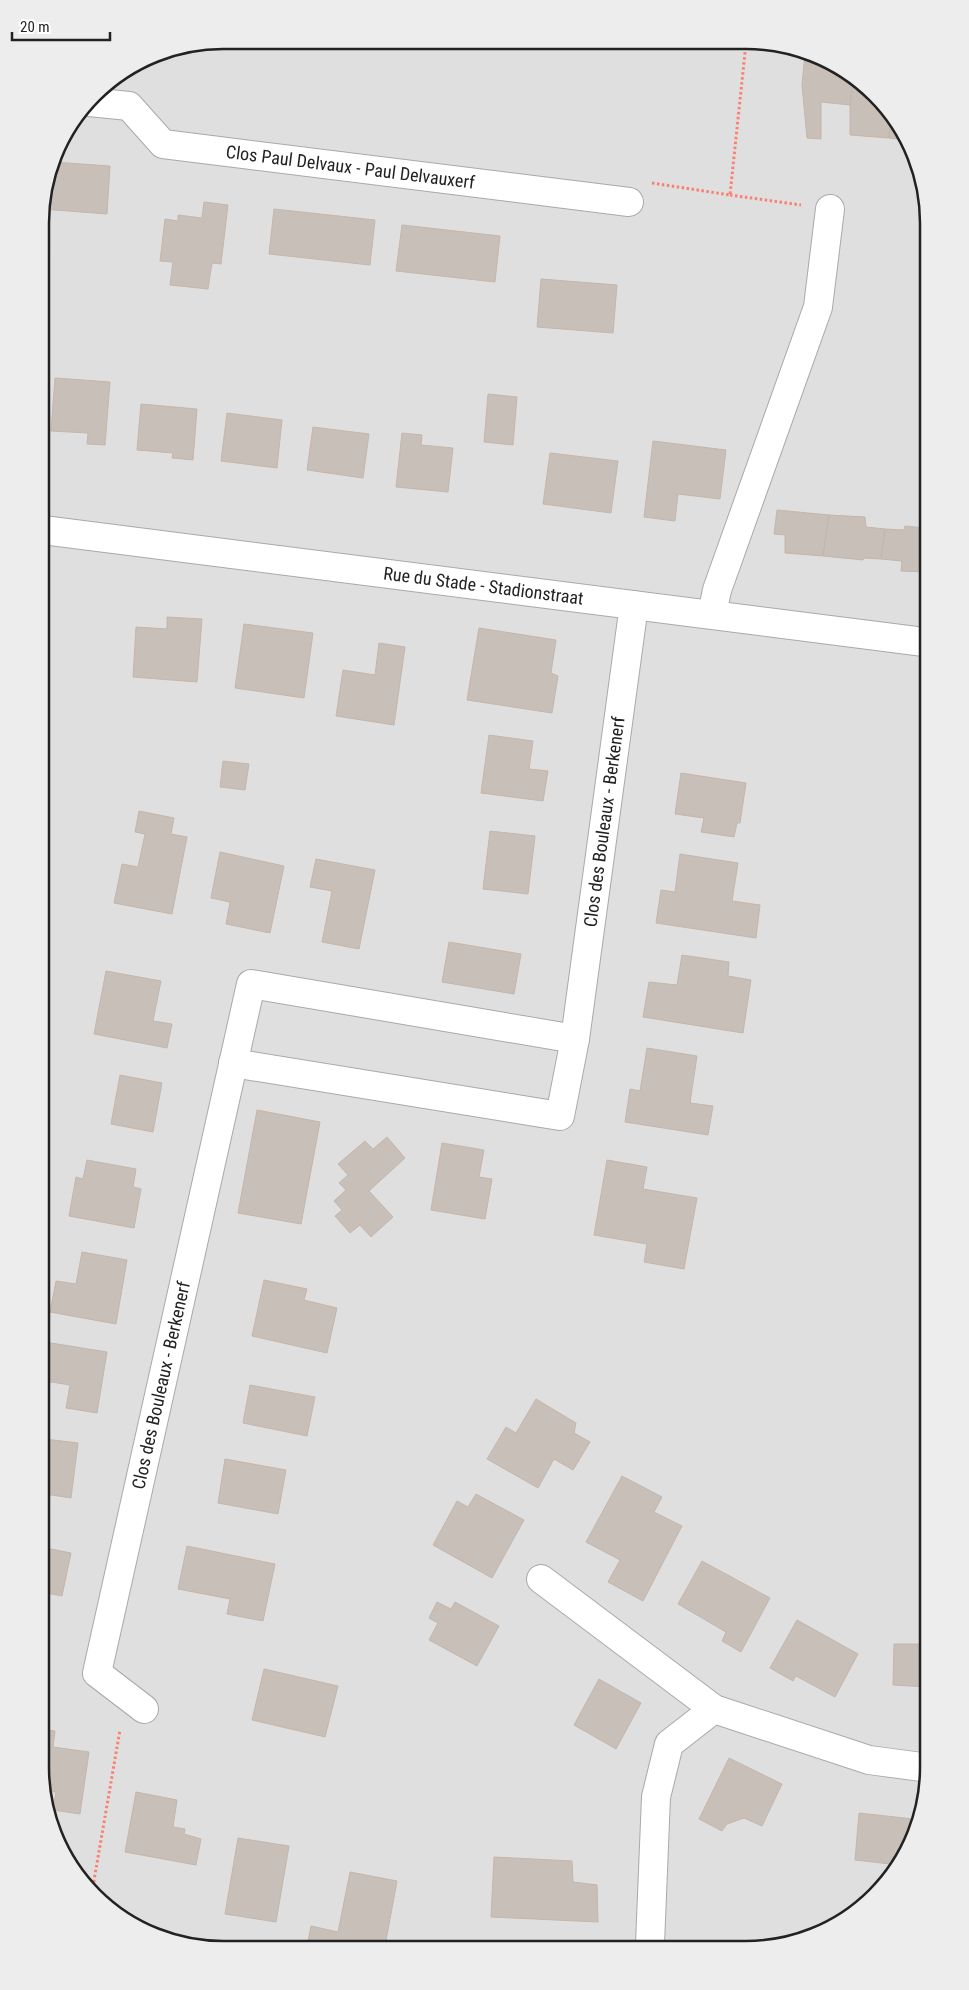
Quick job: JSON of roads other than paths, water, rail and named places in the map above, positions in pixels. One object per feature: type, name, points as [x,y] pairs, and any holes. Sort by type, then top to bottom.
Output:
[{"type":"street","name":"Clos Paul Delvaux - Paul Delvauxerf","points":[[97,103],[129,106],[163,144],[637,192]]},
{"type":"street","points":[[712,614],[717,590],[818,307],[830,210]]},
{"type":"street","name":"Rue du Stade - Stadionstraat","points":[[49,531],[920,641]]},
{"type":"street","name":"Clos des Bouleaux - Berkenerf","points":[[233,1063],[560,1116],[575,1038],[634,604]]},
{"type":"street","name":"Clos des Bouleaux - Berkenerf","points":[[135,1702],[97,1673],[251,984],[575,1038]]},
{"type":"street","points":[[541,1580],[714,1709],[869,1760],[920,1767]]},
{"type":"street","points":[[650,1941],[656,1797],[670,1744],[714,1709]]}]
